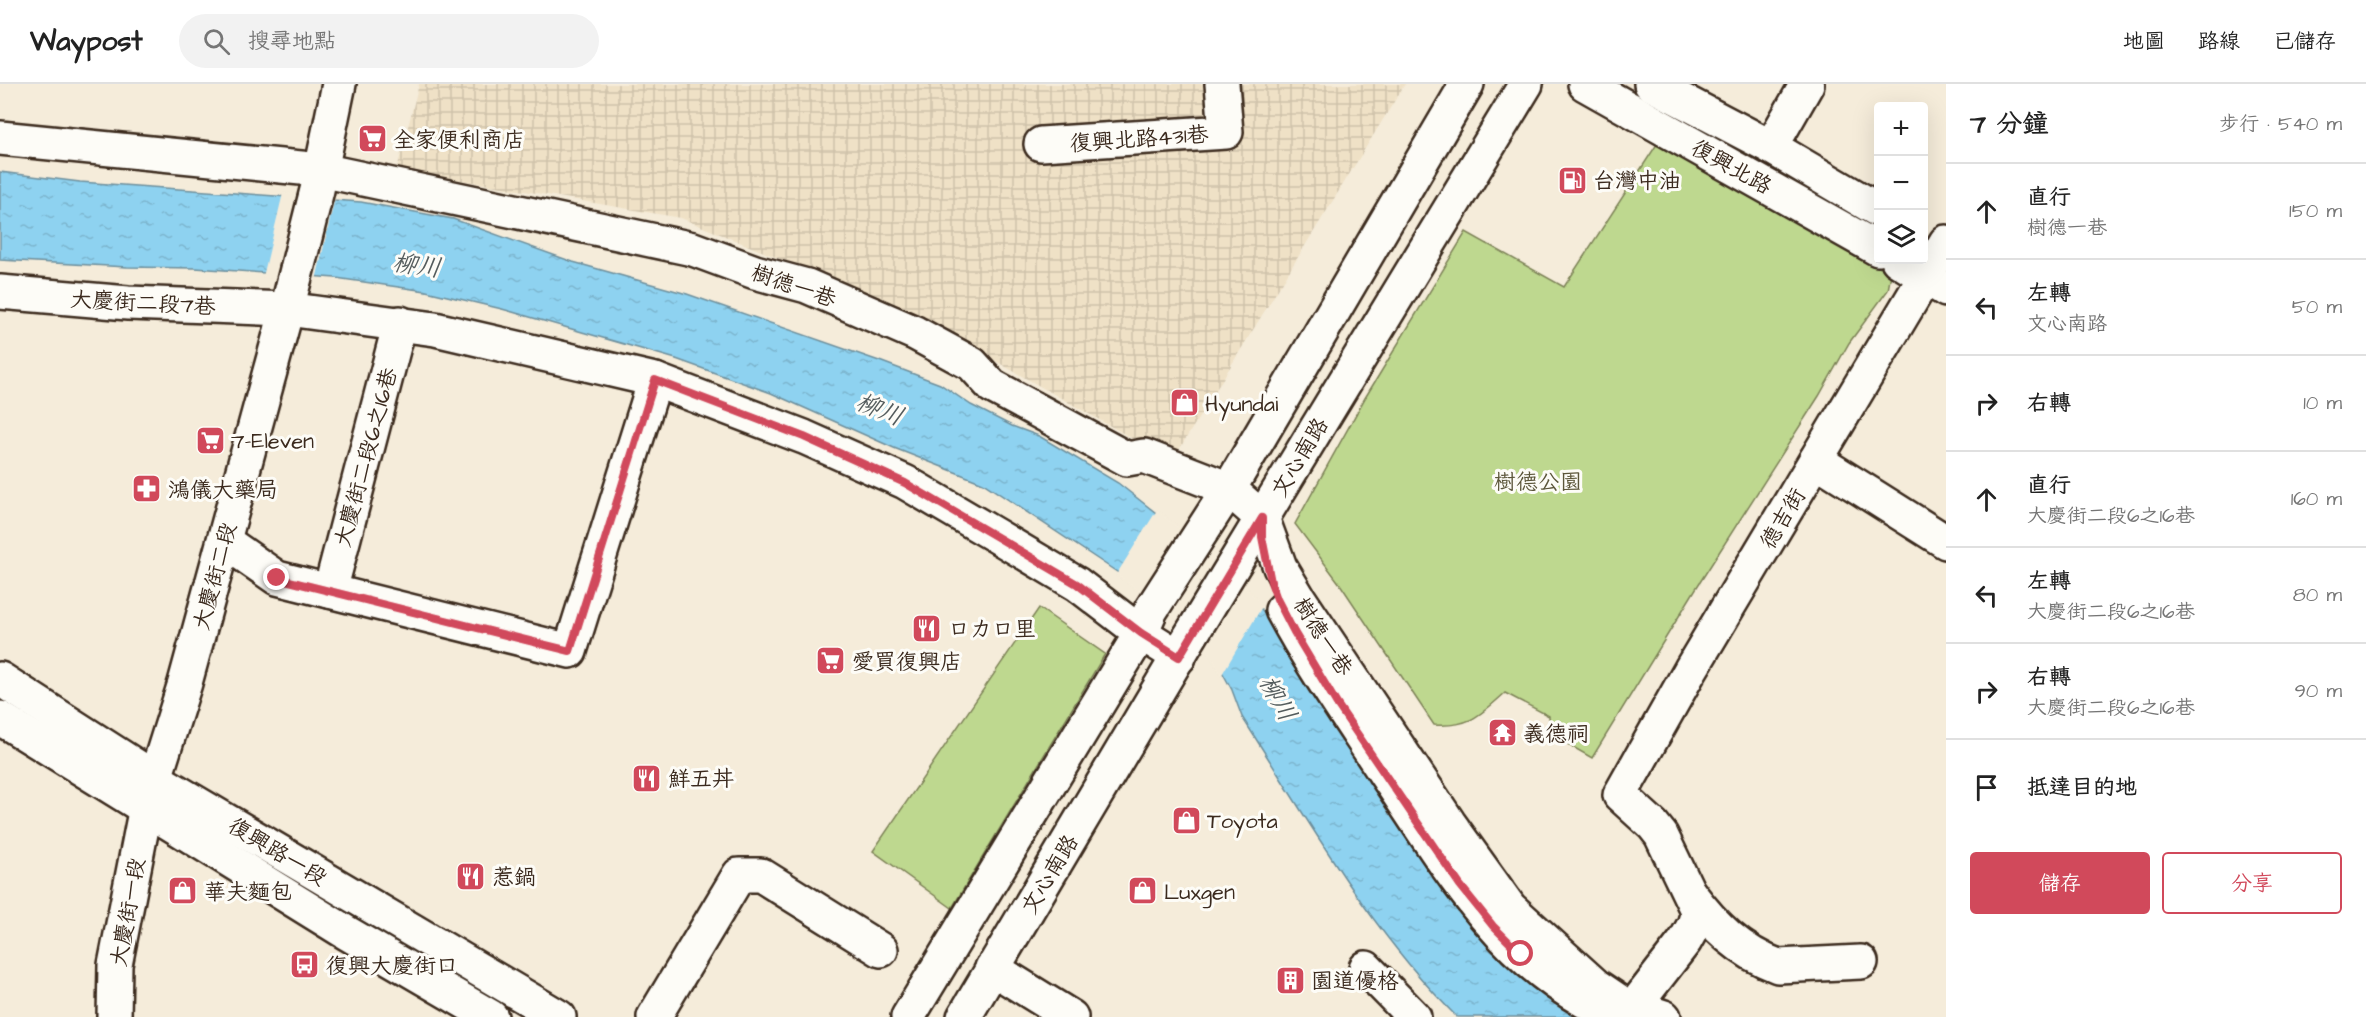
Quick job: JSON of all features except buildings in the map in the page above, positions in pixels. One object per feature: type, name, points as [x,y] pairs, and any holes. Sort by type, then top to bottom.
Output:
[{"type":"street","name":"大慶街二段","points":[[150,793],[185,683],[288,303],[319,180],[339,84]]},
{"type":"street","name":"復興北路431巷","points":[[1041,144],[1226,132],[1222,84]]},
{"type":"street","name":"文心南路","points":[[908,1017],[1146,622],[1229,489],[1467,84]]},
{"type":"street","name":"文心南路","points":[[964,1017],[1183,648],[1526,84]]},
{"type":"street","name":"復興北路","points":[[1586,84],[1874,247]]},
{"type":"street","name":"復興北路","points":[[1651,84],[1771,147],[1874,208]]},
{"type":"street","points":[[1771,147],[1807,84]]},
{"type":"street","points":[[0,138],[319,180]]},
{"type":"street","name":"樹德一巷","points":[[319,180],[693,249],[755,272],[807,286],[915,333],[972,364],[992,386],[1127,459],[1144,456],[1229,489]]},
{"type":"street","name":"德吉街","points":[[1620,795],[1940,244]]},
{"type":"street","name":"大慶街二段7巷","points":[[0,292],[128,303],[288,303]]},
{"type":"street","points":[[288,303],[435,329],[655,380],[804,437],[905,483],[1146,622],[1183,648]]},
{"type":"street","name":"大慶街二段6之16巷","points":[[330,591],[400,323]]},
{"type":"street","points":[[224,541],[277,578],[570,651],[655,380]]},
{"type":"street","points":[[1816,460],[1946,542]]},
{"type":"street","points":[[1229,489],[1262,518]]},
{"type":"street","name":"樹德一巷","points":[[1262,518],[1280,567],[1298,597],[1449,823],[1510,908],[1596,986],[1641,1015],[1694,925],[1698,912],[1661,835],[1620,795]]},
{"type":"street","name":"復興路一段","points":[[0,680],[150,793],[347,933],[491,1017]]},
{"type":"street","name":"復興路一段","points":[[0,718],[150,793],[559,1017]]},
{"type":"street","name":"大慶街一段","points":[[114,1017],[115,965],[150,793]]},
{"type":"street","points":[[654,1017],[739,875],[761,875],[881,950]]},
{"type":"street","name":"樹德一巷","points":[[1687,890],[1706,915],[1727,936],[1740,947],[1769,963],[1778,966],[1861,962]]},
{"type":"street","points":[[992,968],[1071,1017]]},
{"type":"street","points":[[1366,968],[1414,1017]]},
{"type":"shaded area","points":[[419,84],[1405,84],[1172,461],[909,312],[681,218],[397,169]]},
{"type":"green space","name":"樹德公園","points":[[1659,141],[1891,274],[1888,290],[1849,343],[1819,396],[1695,590],[1592,758],[1550,734],[1549,716],[1505,693],[1481,714],[1465,722],[1434,725],[1340,584],[1295,524],[1365,398],[1466,232],[1564,287]]},
{"type":"green space","points":[[1039,608],[1105,654],[952,908],[873,851]]},
{"type":"water","name":"柳川","points":[[0,172],[80,182],[361,202],[453,219],[573,262],[687,294],[882,362],[940,384],[971,405],[1012,426],[1039,436],[1118,483],[1217,561],[1283,633],[1593,1017],[1457,1017],[1396,948],[1316,835],[1242,717],[1232,690],[1201,633],[1120,574],[983,483],[894,448],[771,393],[676,359],[502,309],[426,291],[336,278],[195,268],[0,260]]},
{"type":"pier","points":[[283,193],[335,198],[316,280],[263,277]]},
{"type":"pier","points":[[1157,510],[1219,559],[1263,605],[1221,676],[1199,635],[1116,575]]},
{"type":"place","name":"全家便利商店","points":[[372,139]]},
{"type":"place","name":"台灣中油","points":[[1572,180]]},
{"type":"place","name":"Hyundai","points":[[1184,403]]},
{"type":"place","name":"7-Eleven","points":[[210,440]]},
{"type":"place","name":"鴻儀大藥局","points":[[147,489]]},
{"type":"place","name":"ロカロ里","points":[[927,628]]},
{"type":"place","name":"愛買復興店","points":[[831,661]]},
{"type":"place","name":"義德祠","points":[[1502,733]]},
{"type":"place","name":"鮮五丼","points":[[647,778]]},
{"type":"place","name":"Toyota","points":[[1186,820]]},
{"type":"place","name":"惹鍋","points":[[471,876]]},
{"type":"place","name":"華夫麵包","points":[[183,891]]},
{"type":"place","name":"Luxgen","points":[[1143,891]]},
{"type":"place","name":"復興大慶街口","points":[[305,965]]},
{"type":"place","name":"園道優格","points":[[1290,980]]},
{"type":"route","points":[[277,578],[570,651],[655,380],[804,437],[905,483],[1077,584],[1141,633],[1179,657],[1262,518],[1262,537],[1271,582],[1294,632],[1337,704],[1460,885],[1493,926],[1521,954]]}]
